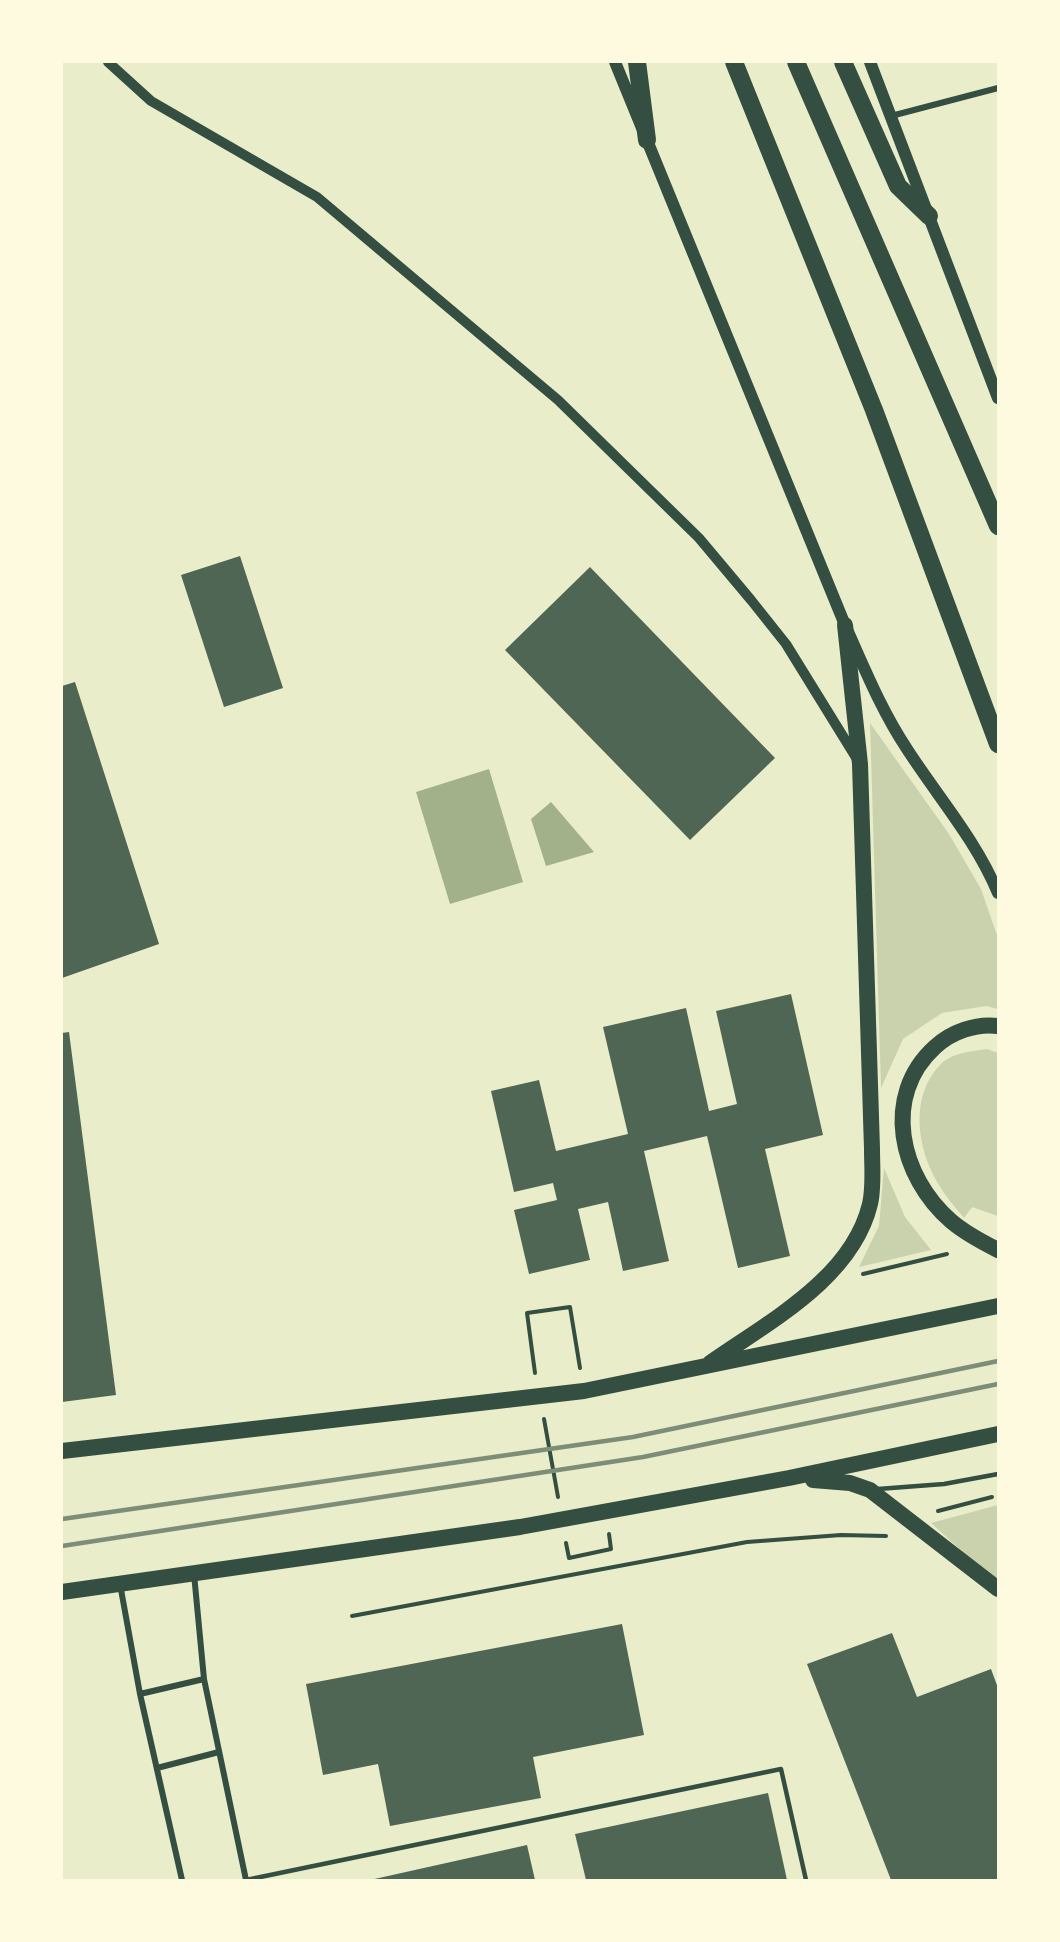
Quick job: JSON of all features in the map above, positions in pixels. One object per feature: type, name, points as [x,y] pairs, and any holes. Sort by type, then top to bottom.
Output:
[{"type":"highway","points":[[637,62],[647,140]]},
{"type":"highway","points":[[734,62],[874,410],[999,744]]},
{"type":"highway","points":[[796,62],[827,138],[999,526]]},
{"type":"highway","points":[[843,62],[898,186],[929,216]]},
{"type":"highway","points":[[705,1366],[824,1280],[851,1246],[870,1204],[872,1149],[860,764],[845,625]]},
{"type":"highway","points":[[999,1026],[973,1027],[957,1032],[940,1041],[928,1053],[917,1066],[907,1089],[902,1108],[902,1129],[911,1166],[939,1209],[964,1231],[999,1250]]},
{"type":"highway","points":[[62,1451],[584,1392],[999,1306]]},
{"type":"highway","points":[[62,1592],[520,1527],[789,1478],[999,1434]]},
{"type":"highway","points":[[789,1478],[850,1483],[870,1490],[999,1589]]},
{"type":"main road","points":[[615,62],[845,625],[881,706],[907,750],[970,838],[999,893]]},
{"type":"main road","points":[[870,62],[999,398]]},
{"type":"street","points":[[108,62],[151,100],[317,197],[558,400],[699,538],[751,600],[786,644],[860,764]]},
{"type":"street","points":[[891,116],[999,88]]},
{"type":"street","points":[[194,1572],[204,1679],[246,1880]]},
{"type":"street","points":[[120,1584],[140,1694],[182,1881]]},
{"type":"street","points":[[140,1694],[204,1679]]},
{"type":"street","points":[[157,1768],[219,1752]]},
{"type":"lane","points":[[870,1490],[944,1484],[999,1473]]},
{"type":"lane","points":[[246,1880],[781,1769],[807,1881]]},
{"type":"path","points":[[856,1276],[947,1254]]},
{"type":"path","points":[[536,1375],[527,1313],[570,1307],[584,1392]]},
{"type":"path","points":[[542,1408],[559,1505]]},
{"type":"path","points":[[930,1514],[999,1495]]},
{"type":"path","points":[[352,1616],[747,1542],[841,1535],[886,1536]]},
{"type":"path","points":[[565,1537],[569,1558],[611,1549]]},
{"type":"shaded area","points":[[870,723],[949,834],[981,889],[998,938],[998,1009],[986,1006],[942,1013],[903,1039],[881,1088]]},
{"type":"shaded area","points":[[489,769],[523,882],[450,904],[416,792]]},
{"type":"shaded area","points":[[551,802],[594,852],[546,866],[531,819]]},
{"type":"shaded area","points":[[987,1049],[998,1053],[998,1216],[972,1207],[964,1218],[931,1171],[921,1140],[920,1108],[930,1078],[940,1065],[962,1053]]},
{"type":"shaded area","points":[[884,1168],[905,1217],[931,1250],[859,1267],[879,1226]]},
{"type":"shaded area","points":[[998,1505],[998,1584],[931,1523]]},
{"type":"building","points":[[240,556],[283,688],[224,707],[181,575]]},
{"type":"building","points":[[590,567],[775,758],[690,840],[505,650]]},
{"type":"building","points":[[75,682],[159,944],[62,978],[62,686]]},
{"type":"building","points":[[791,994],[823,1135],[765,1149],[790,1256],[738,1268],[707,1136],[644,1151],[669,1261],[623,1271],[608,1202],[578,1209],[590,1260],[529,1274],[514,1210],[557,1200],[553,1183],[514,1192],[491,1091],[539,1080],[556,1151],[628,1134],[603,1027],[686,1008],[709,1111],[737,1104],[716,1011]]},
{"type":"building","points":[[69,1032],[116,1395],[62,1402],[62,1033]]},
{"type":"building","points":[[622,1624],[644,1735],[533,1757],[541,1798],[390,1826],[378,1764],[323,1775],[306,1684]]},
{"type":"building","points":[[892,1633],[917,1697],[991,1669],[998,1688],[998,1880],[891,1880],[807,1664]]},
{"type":"building","points":[[768,1793],[787,1880],[586,1880],[575,1834]]},
{"type":"building","points":[[527,1845],[535,1880],[370,1880]]},
{"type":"railway","points":[[62,1519],[633,1437],[998,1361]]},
{"type":"railway","points":[[62,1546],[643,1457],[998,1384]]}]
